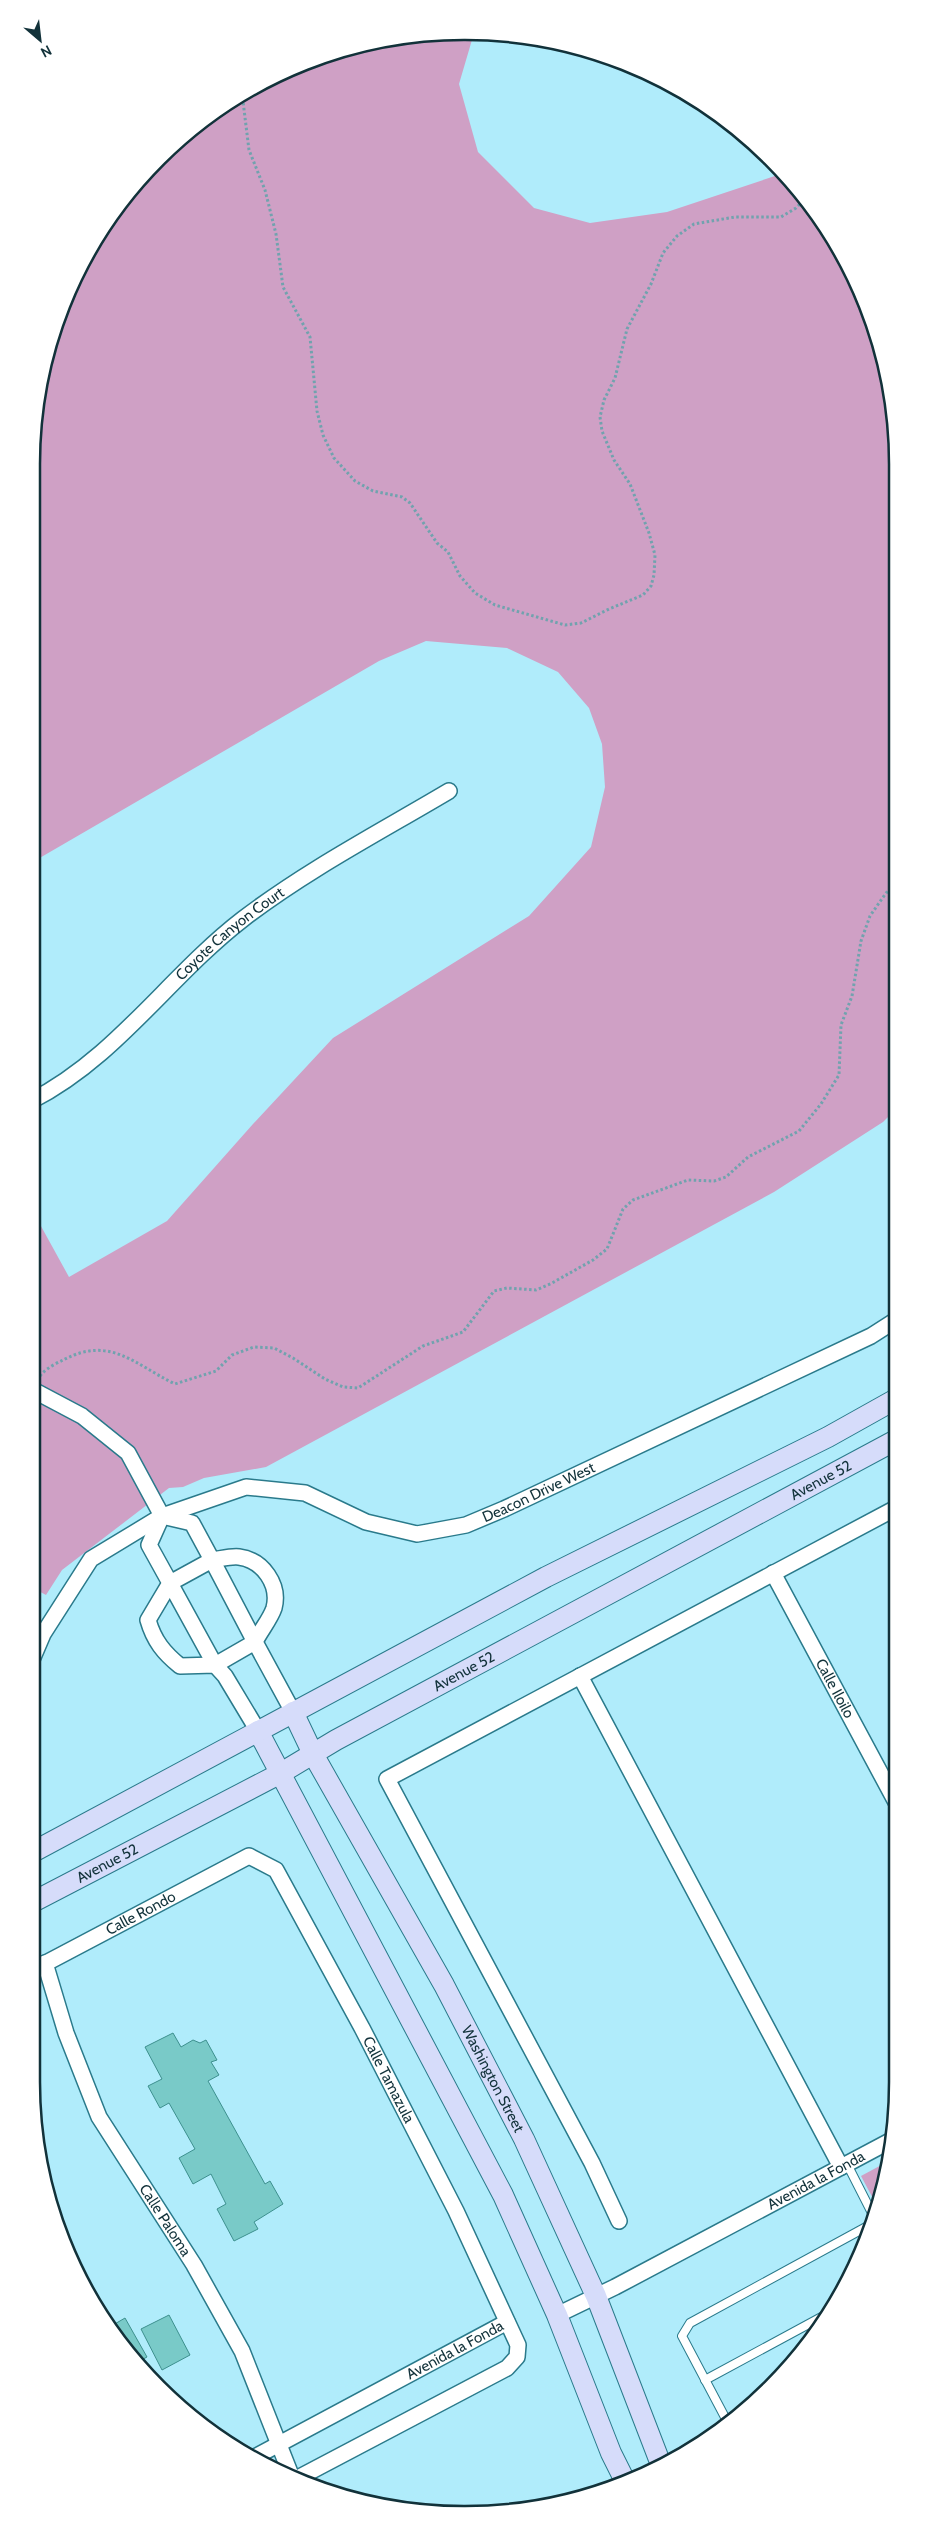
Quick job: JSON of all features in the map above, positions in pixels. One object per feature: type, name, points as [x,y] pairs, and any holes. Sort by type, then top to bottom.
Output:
[{"type":"main road","points":[[40,1848],[546,1577],[828,1437],[889,1403]]},
{"type":"main road","name":"Avenue 52","points":[[40,1898],[281,1773],[889,1444]]},
{"type":"main road","name":"Washington Street","points":[[292,1712],[313,1754],[444,1985],[524,2139],[596,2296],[659,2459]]},
{"type":"main road","points":[[258,1731],[504,2195],[557,2315],[611,2453],[623,2475]]},
{"type":"street","name":"Coyote Canyon Court","points":[[40,1096],[84,1069],[202,954],[243,919],[290,887],[449,791]]},
{"type":"street","name":"Deacon Drive West","points":[[40,1643],[91,1559],[162,1516],[246,1487],[305,1493],[366,1522],[417,1534],[466,1525],[504,1509],[871,1336],[889,1324]]},
{"type":"street","points":[[40,1389],[82,1416],[128,1453],[162,1516],[192,1524],[292,1712]]},
{"type":"street","points":[[619,2221],[592,2163],[387,1779],[889,1512]]},
{"type":"street","points":[[162,1516],[149,1545],[215,1665],[228,1682],[258,1731]]},
{"type":"street","points":[[239,1557],[256,1563],[270,1578],[276,1592],[274,1608],[256,1642],[215,1665],[180,1666],[164,1652],[153,1636],[148,1620],[170,1583],[212,1560],[239,1557]]},
{"type":"street","name":"Calle Iloilo","points":[[773,1573],[889,1789]]},
{"type":"street","points":[[580,1676],[844,2166]]},
{"type":"street","name":"Calle Rondo","points":[[40,1966],[249,1856]]},
{"type":"street","name":"Calle Tamazula","points":[[249,1856],[276,1870],[362,2028],[456,2211],[507,2322]]},
{"type":"street","name":"Calle Paloma","points":[[45,1963],[66,2034],[99,2117],[194,2265],[242,2351],[288,2467]]},
{"type":"street","name":"Avenida la Fonda","points":[[557,2315],[884,2144]]},
{"type":"street","name":"Avenida la Fonda","points":[[261,2454],[507,2322],[518,2346],[517,2357],[507,2368],[304,2475]]},
{"type":"lane","points":[[844,2166],[869,2209]]},
{"type":"lane","points":[[725,2417],[682,2336],[690,2323],[862,2229]]},
{"type":"lane","points":[[705,2380],[814,2321]]},
{"type":"path","points":[[243,103],[249,150],[265,190],[276,234],[283,286],[310,337],[317,411],[323,434],[334,458],[355,481],[373,491],[402,497],[410,503],[437,544],[448,552],[460,576],[475,593],[495,605],[565,625],[581,623],[609,608],[643,595],[651,586],[654,575],[655,555],[649,533],[630,484],[614,460],[608,446],[602,431],[600,417],[604,400],[615,378],[627,329],[651,284],[663,253],[677,236],[694,224],[735,217],[781,217],[800,204]]},
{"type":"path","points":[[40,1375],[58,1362],[93,1349],[112,1350],[175,1384],[216,1371],[232,1355],[254,1347],[274,1348],[325,1379],[343,1387],[358,1388],[423,1346],[463,1332],[494,1291],[507,1288],[536,1290],[593,1260],[607,1249],[623,1208],[632,1200],[688,1180],[714,1181],[726,1177],[748,1157],[799,1132],[821,1104],[839,1075],[841,1025],[852,996],[861,941],[870,916],[889,890]]},
{"type":"shaded area","points":[[472,40],[459,84],[478,152],[534,208],[590,223],[667,212],[776,176],[801,206],[832,252],[857,302],[875,355],[881,382],[888,437],[889,1116],[883,1122],[774,1192],[266,1467],[204,1478],[183,1487],[169,1488],[62,1570],[46,1595],[40,1592],[40,1224],[69,1277],[167,1221],[333,1038],[529,916],[591,847],[605,787],[602,744],[589,708],[558,672],[507,648],[426,641],[379,661],[40,858],[41,437],[48,382],[54,355],[72,302],[97,252],[128,206],[164,164],[206,128],[252,97],[302,72],[355,54],[409,44]]},
{"type":"shaded area","points":[[881,2165],[873,2198],[861,2176]]},
{"type":"building","points":[[173,2033],[181,2047],[193,2040],[200,2043],[206,2040],[217,2060],[211,2062],[219,2075],[208,2081],[265,2184],[270,2181],[283,2204],[254,2222],[258,2229],[234,2241],[217,2209],[226,2204],[211,2174],[193,2184],[179,2158],[195,2149],[169,2103],[160,2108],[148,2086],[162,2079],[145,2047]]},
{"type":"building","points":[[169,2315],[190,2355],[162,2370],[141,2329]]},
{"type":"building","points":[[125,2318],[147,2357],[143,2359],[116,2323]]}]
